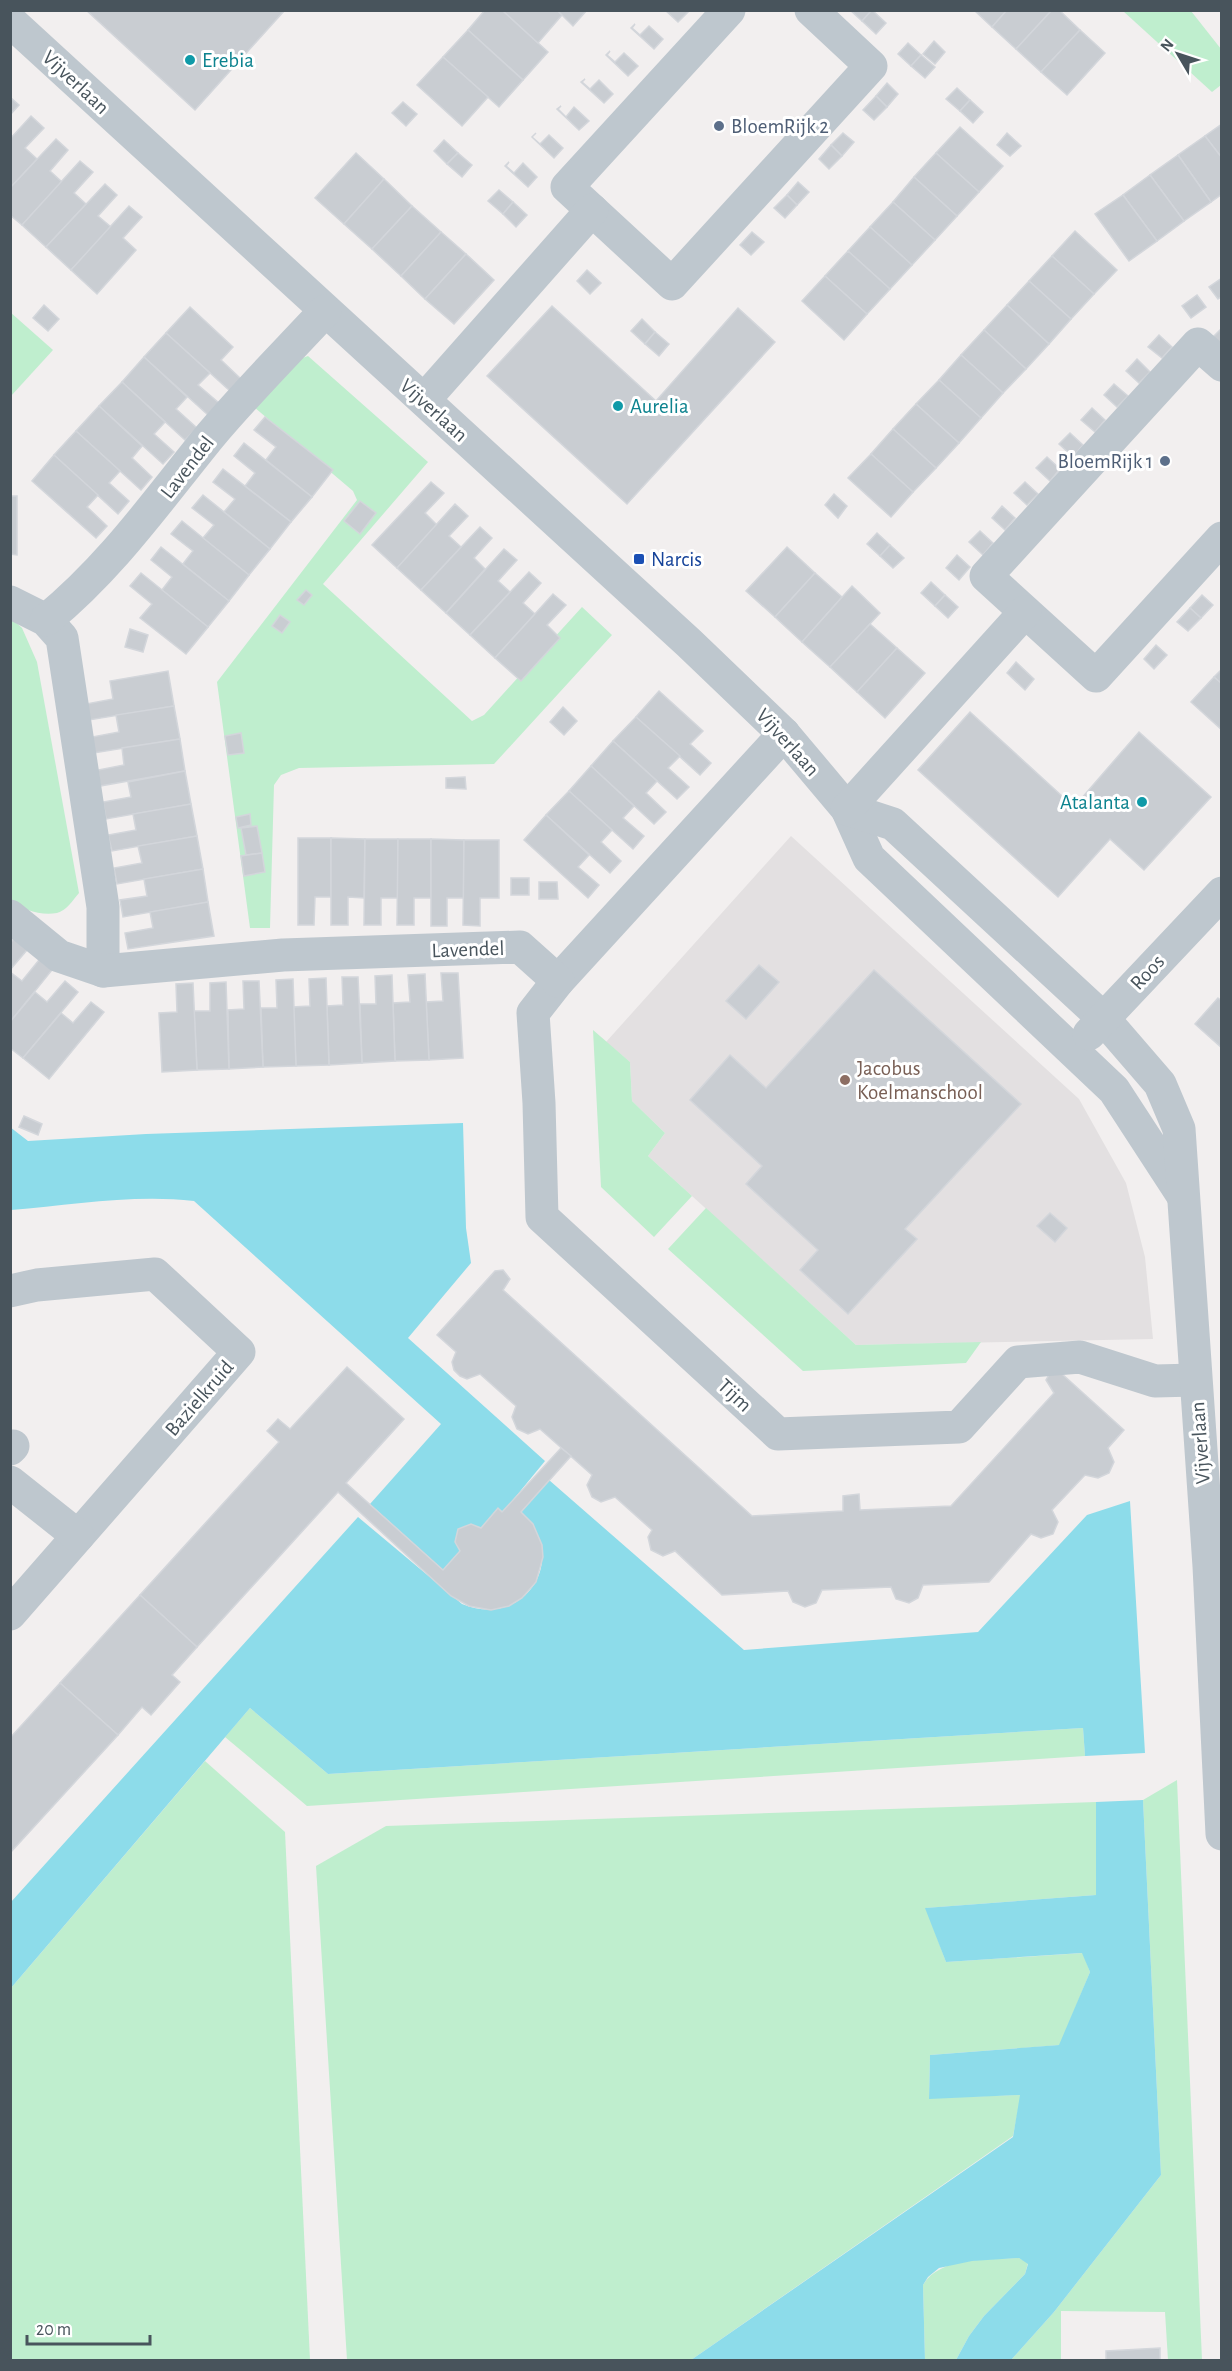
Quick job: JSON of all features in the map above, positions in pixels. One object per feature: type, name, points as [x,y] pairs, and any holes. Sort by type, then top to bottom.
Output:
[{"type":"street","points":[[729,10],[567,187],[672,284],[871,66],[811,10]]},
{"type":"street","name":"Vijverlaan","points":[[10,21],[689,643],[784,734],[847,809],[869,858],[1114,1090],[1183,1196]]},
{"type":"street","points":[[424,400],[592,210]]},
{"type":"street","name":"Lavendel","points":[[46,620],[81,591],[128,542],[211,435],[325,311]]},
{"type":"street","points":[[1221,365],[1198,344],[986,576],[1096,676],[1221,538]]},
{"type":"street","points":[[10,602],[46,620],[62,638],[103,908],[103,971]]},
{"type":"street","points":[[847,809],[1025,612]]},
{"type":"street","points":[[558,981],[784,734]]},
{"type":"street","name":"Vijverlaan","points":[[847,809],[893,824],[1103,1018],[1160,1084],[1179,1129],[1195,1380],[1215,1566],[1221,1834]]},
{"type":"street","name":"Roos","points":[[1073,1051],[1221,893]]},
{"type":"street","name":"Lavendel","points":[[10,916],[59,956],[103,971],[283,956],[520,947],[558,981]]},
{"type":"street","name":"Tijm","points":[[558,981],[533,1013],[539,1103],[542,1217],[778,1434],[959,1427],[1018,1362],[1080,1357],[1155,1381],[1195,1380]]},
{"type":"street","name":"Bazielkruid","points":[[10,1291],[37,1286],[155,1274],[239,1352],[10,1614]]},
{"type":"street","points":[[10,1482],[78,1536]]},
{"type":"shaded area","name":"Jacobus Koelmanschool","points":[[791,836],[1079,1099],[1126,1183],[1145,1257],[1153,1339],[856,1345],[648,1156],[665,1133],[632,1101],[630,1062],[606,1042]]},
{"type":"green space","points":[[1123,11],[1191,11],[1221,49],[1221,85],[1212,92]]},
{"type":"green space","points":[[10,312],[53,350],[11,396],[10,396]]},
{"type":"green space","points":[[308,356],[428,462],[323,584],[472,721],[484,715],[582,607],[612,635],[494,764],[299,768],[281,775],[274,785],[270,928],[250,928],[217,682],[357,500],[353,491],[254,407],[289,363]]},
{"type":"green space","points":[[10,617],[22,628],[37,662],[79,893],[66,908],[57,913],[45,914],[32,911],[11,900]]},
{"type":"green space","points":[[593,1030],[630,1062],[632,1101],[665,1133],[648,1156],[692,1196],[654,1237],[601,1187]]},
{"type":"green space","points":[[706,1208],[856,1345],[981,1342],[966,1363],[803,1371],[668,1249]]},
{"type":"green space","points":[[250,1708],[328,1774],[1083,1728],[1085,1756],[307,1806],[225,1737]]},
{"type":"green space","points":[[205,1761],[285,1832],[310,2360],[11,2360],[11,1988]]},
{"type":"green space","points":[[1177,1780],[1202,2360],[1168,2360],[1165,2312],[1061,2311],[1061,2360],[1011,2360],[1054,2312],[1161,2175],[1143,1800]]},
{"type":"green space","points":[[1096,1802],[1096,1895],[926,1908],[946,1962],[1083,1953],[1090,1972],[1060,2045],[930,2055],[929,2098],[1021,2095],[1013,2136],[691,2360],[347,2360],[316,1866],[386,1826]]},
{"type":"green space","points":[[1019,2258],[1028,2263],[1025,2274],[984,2316],[969,2336],[956,2360],[925,2360],[923,2285],[931,2276],[941,2269],[966,2261]]},
{"type":"water","points":[[463,1123],[466,1228],[471,1263],[408,1338],[545,1461],[503,1512],[498,1508],[481,1528],[471,1524],[458,1530],[455,1541],[460,1551],[443,1570],[370,1504],[441,1424],[194,1201],[126,1199],[11,1210],[10,1127],[28,1141],[146,1134]]},
{"type":"water","points":[[549,1480],[744,1650],[978,1632],[1087,1515],[1130,1501],[1145,1753],[1085,1756],[1083,1728],[328,1774],[250,1708],[11,1988],[11,1902],[358,1517],[462,1604],[485,1609],[505,1607],[522,1598],[534,1585],[541,1568],[542,1549],[535,1530],[521,1512]]},
{"type":"water","points":[[1143,1800],[1161,2175],[1054,2312],[1011,2360],[956,2360],[969,2336],[984,2316],[1025,2274],[1028,2264],[1019,2258],[972,2261],[939,2268],[928,2277],[923,2285],[925,2360],[691,2360],[1013,2137],[1020,2095],[929,2099],[930,2055],[1059,2045],[1090,1972],[1082,1953],[946,1962],[925,1908],[1096,1895],[1096,1802]]},
{"type":"building","name":"Erebia","points":[[86,10],[285,10],[195,110]]},
{"type":"building","points":[[485,10],[502,10],[548,52],[523,80],[468,30]]},
{"type":"building","points":[[502,10],[557,10],[562,15],[538,43]]},
{"type":"building","points":[[557,10],[587,10],[573,26]]},
{"type":"building","points":[[665,10],[687,10],[688,12],[678,22]]},
{"type":"building","points":[[850,10],[872,10],[862,21]]},
{"type":"building","points":[[872,10],[886,23],[876,34],[862,21]]},
{"type":"building","points":[[974,10],[1007,10],[992,27]]},
{"type":"building","points":[[1007,10],[1052,10],[1016,49],[992,27]]},
{"type":"building","points":[[1052,10],[1059,10],[1080,30],[1041,72],[1016,49]]},
{"type":"building","points":[[635,24],[632,28],[640,35],[649,26],[663,39],[654,49],[631,28]]},
{"type":"building","points":[[468,30],[523,80],[499,107],[443,57]]},
{"type":"building","points":[[1080,30],[1105,53],[1067,95],[1041,72]]},
{"type":"building","points":[[934,41],[945,52],[935,64],[923,54]]},
{"type":"building","points":[[908,43],[921,55],[911,66],[898,54]]},
{"type":"building","points":[[610,51],[607,55],[615,62],[624,53],[638,66],[628,76],[606,55]]},
{"type":"building","points":[[921,55],[935,67],[925,78],[911,66]]},
{"type":"building","points":[[443,57],[488,97],[462,126],[417,85]]},
{"type":"building","points":[[585,79],[582,82],[590,89],[599,80],[613,94],[604,103],[581,82]]},
{"type":"building","points":[[887,83],[898,94],[887,107],[876,96]]},
{"type":"building","points":[[957,88],[970,100],[960,111],[946,99]]},
{"type":"building","points":[[876,96],[887,107],[874,120],[863,110]]},
{"type":"building","points":[[10,97],[19,105],[10,115]]},
{"type":"building","points":[[970,100],[983,112],[973,123],[960,111]]},
{"type":"building","points":[[403,102],[417,114],[406,126],[392,113]]},
{"type":"building","points":[[561,106],[558,109],[566,117],[574,107],[589,121],[579,130],[557,109]]},
{"type":"building","points":[[31,116],[44,128],[25,148],[37,159],[10,188],[10,139]]},
{"type":"building","points":[[1222,124],[1222,158],[1205,136]]},
{"type":"building","points":[[960,127],[1003,166],[979,192],[936,153]]},
{"type":"building","points":[[843,133],[854,142],[842,156],[831,145]]},
{"type":"building","points":[[1007,133],[1021,146],[1010,156],[997,145]]},
{"type":"building","points":[[549,135],[563,148],[554,158],[532,137],[540,144]]},
{"type":"building","points":[[1205,136],[1222,158],[1222,194],[1211,202],[1178,155]]},
{"type":"building","points":[[56,139],[68,150],[50,171],[62,182],[22,225],[10,215],[10,188]]},
{"type":"building","points":[[444,140],[458,153],[447,164],[434,151]]},
{"type":"building","points":[[831,145],[842,156],[829,169],[819,159]]},
{"type":"building","points":[[356,153],[384,179],[344,224],[315,198]]},
{"type":"building","points":[[458,153],[472,165],[462,177],[447,164]]},
{"type":"building","points":[[936,153],[979,192],[957,216],[914,177]]},
{"type":"building","points":[[1178,155],[1211,202],[1184,221],[1150,175]]},
{"type":"building","points":[[80,161],[93,172],[74,193],[86,204],[46,247],[22,225]]},
{"type":"building","points":[[509,162],[506,166],[514,173],[523,163],[537,177],[528,187],[505,166]]},
{"type":"building","points":[[1150,175],[1184,221],[1157,241],[1123,195]]},
{"type":"building","points":[[914,177],[957,216],[935,240],[893,202]]},
{"type":"building","points":[[384,179],[412,206],[372,249],[344,224]]},
{"type":"building","points":[[798,182],[809,192],[797,205],[787,195]]},
{"type":"building","points":[[105,184],[117,195],[98,216],[111,227],[71,270],[46,247]]},
{"type":"building","points":[[499,190],[513,202],[503,214],[488,201]]},
{"type":"building","points":[[787,195],[797,205],[785,218],[774,208]]},
{"type":"building","points":[[1123,195],[1157,241],[1129,261],[1095,214]]},
{"type":"building","points":[[513,202],[527,215],[516,227],[503,214]]},
{"type":"building","points":[[893,202],[935,240],[912,265],[870,227]]},
{"type":"building","points":[[129,206],[142,217],[123,238],[136,250],[97,294],[71,270]]},
{"type":"building","points":[[412,206],[441,232],[401,276],[372,249]]},
{"type":"building","points":[[870,227],[912,265],[890,289],[848,251]]},
{"type":"building","points":[[1075,231],[1117,270],[1094,294],[1052,256]]},
{"type":"building","points":[[441,232],[466,254],[425,299],[401,276]]},
{"type":"building","points":[[752,232],[764,242],[751,255],[740,245]]},
{"type":"building","points":[[848,251],[890,289],[867,314],[825,276]]},
{"type":"building","points":[[466,254],[494,280],[454,324],[425,299]]},
{"type":"building","points":[[1052,256],[1094,294],[1071,319],[1029,281]]},
{"type":"building","points":[[587,270],[601,283],[590,294],[577,281]]},
{"type":"building","points":[[825,276],[867,314],[844,340],[802,301]]},
{"type":"building","points":[[1222,278],[1222,296],[1218,299],[1209,287]]},
{"type":"building","points":[[1029,281],[1071,319],[1049,344],[1007,305]]},
{"type":"building","points":[[1197,295],[1206,307],[1191,318],[1182,306]]},
{"type":"building","points":[[44,305],[59,319],[48,331],[33,318]]},
{"type":"building","points":[[1007,305],[1049,344],[1026,369],[984,330]]},
{"type":"building","name":"Aurelia","points":[[552,306],[656,401],[738,308],[775,342],[627,504],[487,376]]},
{"type":"building","points":[[190,307],[233,347],[221,360],[241,379],[230,391],[166,333]]},
{"type":"building","points":[[642,319],[655,332],[645,344],[631,331]]},
{"type":"building","points":[[1222,329],[1222,349],[1211,339]]},
{"type":"building","points":[[984,330],[1026,369],[1003,393],[961,355]]},
{"type":"building","points":[[655,332],[669,344],[659,356],[645,344]]},
{"type":"building","points":[[166,333],[210,373],[198,385],[219,403],[208,415],[144,357]]},
{"type":"building","points":[[1159,335],[1172,347],[1162,358],[1148,347]]},
{"type":"building","points":[[961,355],[1003,393],[981,418],[939,380]]},
{"type":"building","points":[[144,357],[187,397],[176,409],[197,428],[185,440],[122,382]]},
{"type":"building","points":[[1137,359],[1150,372],[1139,383],[1126,371]]},
{"type":"building","points":[[939,380],[981,418],[959,443],[916,404]]},
{"type":"building","points":[[122,382],[165,422],[154,434],[174,452],[163,464],[99,406]]},
{"type":"building","points":[[1114,384],[1128,396],[1117,407],[1104,395]]},
{"type":"building","points":[[916,404],[959,443],[936,468],[893,429]]},
{"type":"building","points":[[99,406],[142,446],[132,458],[152,477],[141,490],[76,431]]},
{"type":"building","points":[[1092,408],[1105,420],[1095,432],[1081,420]]},
{"type":"building","points":[[265,417],[333,470],[312,497],[266,460],[276,447],[254,430]]},
{"type":"building","points":[[893,429],[936,468],[913,492],[871,454]]},
{"type":"building","points":[[76,431],[120,471],[109,483],[129,501],[118,514],[54,455]]},
{"type":"building","points":[[1070,433],[1083,445],[1073,457],[1059,444]]},
{"type":"building","points":[[244,443],[312,497],[291,522],[245,486],[255,473],[234,456]]},
{"type":"building","points":[[871,454],[913,492],[891,517],[848,478]]},
{"type":"building","points":[[54,455],[98,495],[87,507],[107,526],[96,538],[32,481]]},
{"type":"building","points":[[1047,457],[1060,469],[1050,481],[1036,468]]},
{"type":"building","points":[[223,469],[291,522],[270,549],[224,512],[235,499],[213,482]]},
{"type":"building","points":[[431,482],[444,493],[425,513],[437,525],[397,568],[372,545]]},
{"type":"building","points":[[1025,482],[1038,494],[1027,505],[1014,493]]},
{"type":"building","points":[[834,494],[847,506],[838,518],[825,505]]},
{"type":"building","points":[[203,495],[270,549],[249,575],[203,538],[214,525],[192,508]]},
{"type":"building","points":[[10,496],[17,496],[17,555],[10,554]]},
{"type":"building","points":[[360,501],[376,513],[360,534],[344,521]]},
{"type":"building","points":[[455,504],[468,516],[449,536],[461,547],[421,590],[397,568]]},
{"type":"building","points":[[1002,506],[1015,518],[1005,530],[992,518]]},
{"type":"building","points":[[182,521],[249,575],[229,601],[183,564],[193,551],[171,534]]},
{"type":"building","points":[[480,527],[492,538],[474,558],[485,569],[446,613],[421,590]]},
{"type":"building","points":[[980,531],[993,543],[983,555],[969,542]]},
{"type":"building","points":[[877,533],[890,545],[880,556],[867,544]]},
{"type":"building","points":[[890,545],[904,558],[893,568],[880,556]]},
{"type":"building","points":[[161,547],[229,601],[208,627],[162,590],[172,577],[151,560]]},
{"type":"building","points":[[787,547],[815,573],[775,617],[746,591]]},
{"type":"building","points":[[504,549],[517,560],[498,581],[510,592],[470,635],[446,613]]},
{"type":"building","points":[[957,555],[970,567],[959,580],[946,568]]},
{"type":"building","points":[[529,572],[541,583],[523,603],[535,614],[495,658],[470,635]]},
{"type":"building","points":[[141,573],[208,627],[186,654],[140,618],[152,604],[130,586]]},
{"type":"building","points":[[815,573],[842,597],[802,642],[775,617]]},
{"type":"building","points":[[931,582],[945,595],[935,606],[921,593]]},
{"type":"building","points":[[852,586],[880,613],[830,667],[802,642]]},
{"type":"building","points":[[306,590],[312,595],[304,605],[297,600]]},
{"type":"building","points":[[553,594],[566,605],[547,625],[560,638],[521,681],[495,658]]},
{"type":"building","points":[[945,595],[958,607],[948,618],[935,606]]},
{"type":"building","points":[[1202,595],[1213,605],[1201,618],[1190,608]]},
{"type":"building","points":[[1190,608],[1201,618],[1188,631],[1177,622]]},
{"type":"building","points":[[280,615],[290,622],[282,633],[272,626]]},
{"type":"building","points":[[870,624],[897,648],[857,692],[830,667]]},
{"type":"building","points":[[130,629],[148,635],[143,652],[125,647]]},
{"type":"building","points":[[1156,645],[1167,655],[1154,669],[1144,659]]},
{"type":"building","points":[[897,648],[925,673],[885,718],[857,692]]},
{"type":"building","points":[[1016,662],[1034,679],[1025,690],[1007,673]]},
{"type":"building","points":[[1222,669],[1222,684],[1214,677]]},
{"type":"building","points":[[168,671],[174,706],[89,720],[86,704],[113,699],[110,681]]},
{"type":"building","points":[[1214,677],[1222,684],[1222,730],[1191,702]]},
{"type":"building","points":[[659,691],[703,731],[690,744],[711,763],[700,775],[636,717]]},
{"type":"building","points":[[174,706],[180,739],[94,753],[92,737],[119,732],[116,715]]},
{"type":"building","points":[[563,707],[577,721],[564,735],[550,722]]},
{"type":"building","name":"Atalanta","points":[[970,712],[1074,807],[1139,732],[1211,797],[1144,870],[1110,839],[1058,897],[918,770]]},
{"type":"building","points":[[636,717],[680,756],[668,768],[689,787],[677,799],[613,741]]},
{"type":"building","points":[[241,733],[244,753],[228,755],[225,736]]},
{"type":"building","points":[[180,739],[185,771],[100,786],[98,770],[124,765],[122,748]]},
{"type":"building","points":[[613,741],[657,781],[646,793],[666,812],[654,824],[591,766]]},
{"type":"building","points":[[591,766],[634,806],[623,818],[644,836],[633,849],[569,791]]},
{"type":"building","points":[[185,771],[191,804],[106,819],[103,802],[131,797],[128,782]]},
{"type":"building","points":[[465,777],[466,789],[446,788],[446,778]]},
{"type":"building","points":[[569,791],[612,830],[601,842],[621,861],[610,873],[546,815]]},
{"type":"building","points":[[191,804],[197,836],[112,851],[108,835],[136,830],[133,814]]},
{"type":"building","points":[[250,814],[251,825],[238,828],[236,817]]},
{"type":"building","points":[[546,815],[589,855],[578,867],[599,885],[588,898],[524,840]]},
{"type":"building","points":[[257,826],[262,853],[246,855],[241,828]]},
{"type":"building","points":[[197,836],[203,869],[117,884],[114,868],[142,863],[138,846]]},
{"type":"building","points":[[298,838],[331,838],[331,897],[315,897],[314,925],[298,925]]},
{"type":"building","points":[[331,838],[365,839],[364,898],[348,897],[348,925],[331,925]]},
{"type":"building","points":[[365,839],[398,839],[398,898],[381,898],[381,925],[364,925]]},
{"type":"building","points":[[398,839],[431,839],[431,898],[414,898],[414,925],[397,925]]},
{"type":"building","points":[[431,839],[464,840],[464,898],[447,898],[447,926],[431,926]]},
{"type":"building","points":[[464,840],[499,840],[499,898],[480,898],[480,926],[463,925]]},
{"type":"building","points":[[262,853],[265,872],[244,876],[241,856]]},
{"type":"building","points":[[203,869],[208,902],[123,917],[120,900],[147,896],[144,879]]},
{"type":"building","points":[[511,878],[529,878],[529,895],[511,895]]},
{"type":"building","points":[[539,882],[557,882],[558,899],[539,899]]},
{"type":"building","points":[[208,902],[214,936],[128,949],[125,933],[153,928],[150,912]]},
{"type":"building","points":[[14,939],[27,950],[10,970],[10,943]]},
{"type":"building","points":[[39,960],[52,970],[10,1022],[10,972],[22,981]]},
{"type":"building","points":[[759,965],[779,982],[746,1019],[726,1001]]},
{"type":"building","points":[[874,970],[1021,1104],[905,1229],[917,1239],[848,1314],[800,1270],[818,1250],[746,1184],[762,1166],[690,1100],[730,1055],[766,1088]]},
{"type":"building","points":[[441,973],[458,973],[463,1058],[429,1060],[426,1002],[443,1001]]},
{"type":"building","points":[[425,974],[429,1060],[395,1061],[393,1003],[410,1002],[408,975]]},
{"type":"building","points":[[392,975],[395,1061],[362,1063],[360,1004],[376,1004],[375,976]]},
{"type":"building","points":[[342,977],[358,977],[362,1063],[329,1065],[327,1006],[343,1005]]},
{"type":"building","points":[[326,978],[329,1065],[296,1066],[293,1007],[310,1006],[309,979]]},
{"type":"building","points":[[293,979],[296,1066],[263,1067],[261,1008],[277,1008],[276,980]]},
{"type":"building","points":[[65,981],[78,992],[23,1058],[10,1048],[10,1022],[35,992],[47,1002]]},
{"type":"building","points":[[243,981],[259,981],[263,1067],[229,1069],[228,1010],[244,1009]]},
{"type":"building","points":[[226,982],[229,1069],[197,1070],[194,1011],[210,1011],[210,983]]},
{"type":"building","points":[[193,983],[197,1070],[162,1072],[159,1013],[177,1012],[176,984]]},
{"type":"building","points":[[1218,998],[1222,1001],[1222,1048],[1195,1024]]},
{"type":"building","points":[[91,1002],[104,1012],[49,1079],[23,1058],[61,1013],[73,1023]]},
{"type":"building","points":[[24,1116],[42,1124],[38,1135],[19,1127]]},
{"type":"building","points":[[1050,1213],[1067,1228],[1055,1242],[1037,1226]]},
{"type":"building","points":[[503,1270],[510,1279],[503,1290],[752,1516],[843,1511],[843,1496],[859,1494],[860,1510],[951,1506],[1054,1393],[1046,1380],[1050,1373],[1062,1374],[1124,1430],[1108,1448],[1114,1462],[1109,1473],[1098,1478],[1085,1475],[1052,1510],[1058,1522],[1053,1534],[1041,1538],[1031,1534],[989,1582],[923,1585],[918,1598],[909,1603],[896,1599],[891,1587],[822,1590],[816,1603],[805,1607],[793,1602],[788,1591],[722,1595],[675,1551],[663,1556],[651,1550],[648,1537],[652,1530],[615,1497],[601,1502],[592,1497],[587,1485],[592,1475],[540,1429],[528,1434],[517,1429],[512,1417],[516,1406],[480,1374],[467,1379],[454,1370],[452,1362],[456,1352],[437,1335],[495,1271]]},
{"type":"building","points":[[347,1367],[404,1419],[346,1483],[443,1570],[460,1551],[455,1542],[458,1529],[471,1524],[481,1528],[498,1508],[502,1512],[561,1448],[571,1456],[521,1512],[533,1524],[542,1545],[543,1557],[536,1582],[522,1598],[509,1606],[491,1610],[469,1606],[451,1596],[338,1492],[197,1647],[140,1595],[279,1442],[267,1431],[278,1419],[290,1429]]},
{"type":"building","points":[[140,1595],[197,1647],[172,1675],[180,1682],[151,1715],[142,1707],[118,1735],[60,1683]]},
{"type":"building","points":[[60,1683],[118,1735],[10,1853],[10,1738]]},
{"type":"building","points":[[1160,2348],[1160,2360],[1106,2360],[1106,2351]]},
{"type":"place","name":"Erebia","points":[[190,60]]},
{"type":"place","name":"BloemRijk 2","points":[[719,126]]},
{"type":"place","name":"Aurelia","points":[[618,406]]},
{"type":"place","name":"BloemRijk 1","points":[[1165,461]]},
{"type":"place","name":"Narcis","points":[[639,559]]},
{"type":"place","name":"Atalanta","points":[[1142,802]]},
{"type":"place","name":"Jacobus Koelmanschool","points":[[845,1080]]}]
